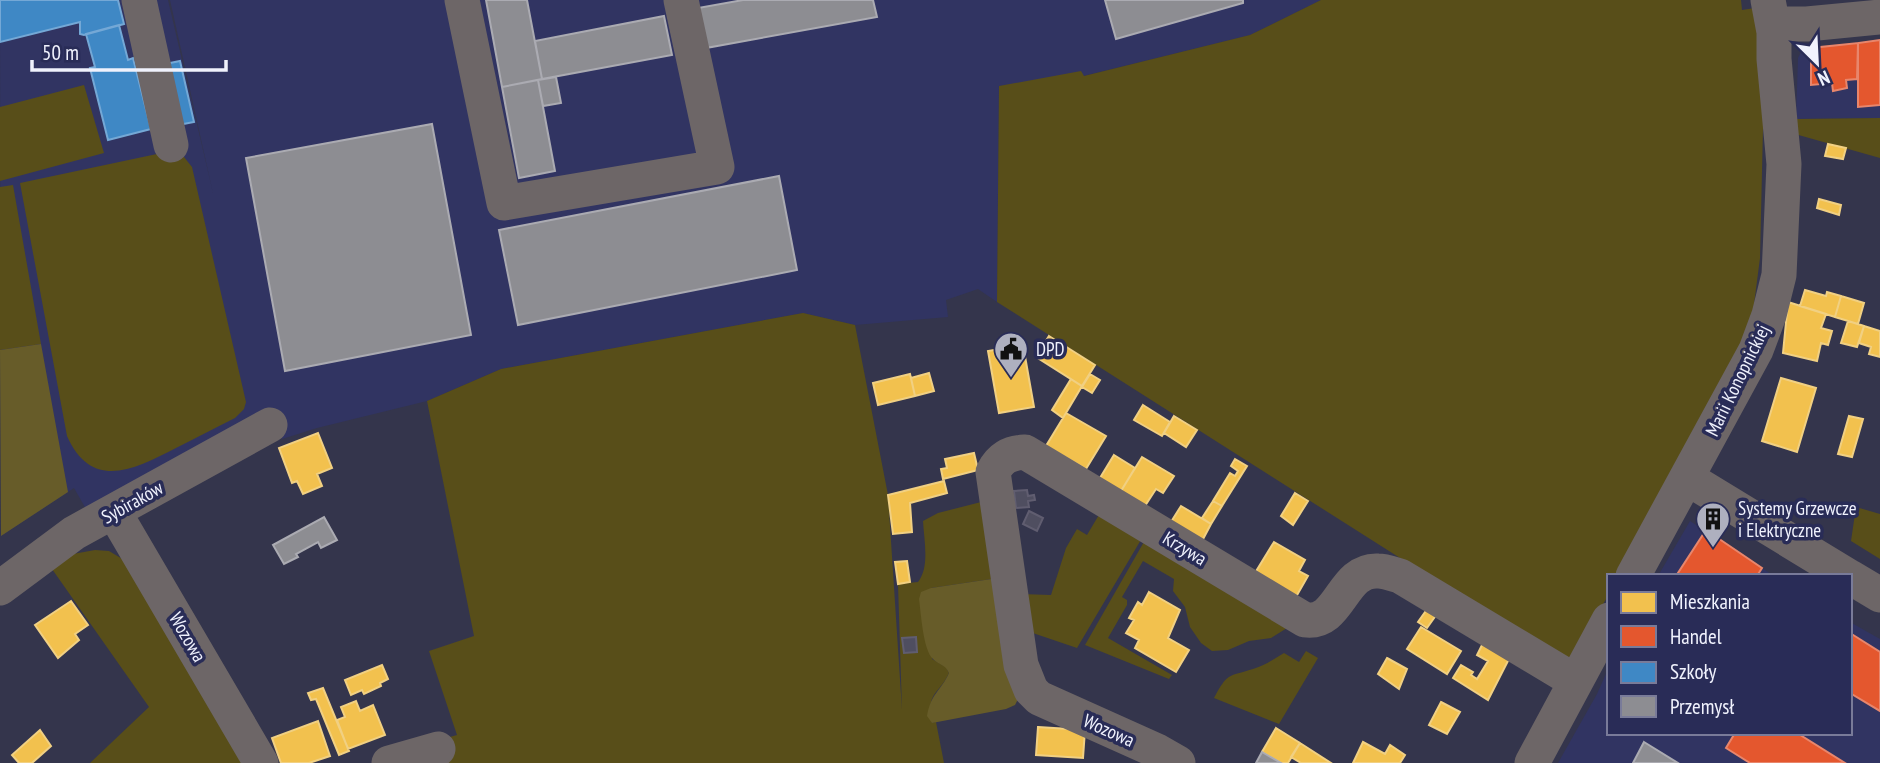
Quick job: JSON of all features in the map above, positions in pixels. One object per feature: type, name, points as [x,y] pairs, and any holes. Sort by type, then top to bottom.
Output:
[{"type":"street","points":[[139,0],[171,145]]},
{"type":"street","points":[[462,0],[503,203],[717,167],[681,0]]},
{"type":"street","points":[[1770,12],[1807,24],[1880,16]]},
{"type":"street","name":"Marii Konopnickiej","points":[[1634,574],[1756,350],[1769,315],[1779,275],[1784,164],[1770,12]]},
{"type":"street","name":"Sybiraków","points":[[0,588],[74,533],[270,425]]},
{"type":"street","name":"Krzywa","points":[[1039,698],[1031,690],[1021,665],[993,472],[998,462],[1015,452],[1025,452],[1305,620],[1322,619],[1331,612],[1346,588],[1359,576],[1378,571],[1400,576],[1575,681]]},
{"type":"street","points":[[1687,478],[1846,574]]},
{"type":"street","name":"Wozowa","points":[[114,512],[261,763]]},
{"type":"street","points":[[1852,578],[1880,595]]},
{"type":"street","points":[[1532,763],[1607,624]]},
{"type":"street","name":"Wozowa","points":[[1039,698],[1178,763]]},
{"type":"street","points":[[389,763],[438,749]]},
{"type":"shaded area","points":[[0,0],[168,0],[213,193],[170,0],[1321,0],[1250,35],[1083,76],[999,86],[997,302],[978,289],[946,300],[948,317],[855,325],[803,313],[501,369],[427,401],[282,439],[274,413],[86,509],[74,488],[1,536]]},
{"type":"shaded area","points":[[1321,0],[1741,0],[1742,10],[1755,8],[1764,85],[1760,258],[1753,312],[1741,354],[1620,574],[1607,574],[1607,597],[1572,657],[1559,659],[997,302],[999,86],[1081,71],[1084,76],[1250,35]]},
{"type":"shaded area","points":[[1880,40],[1880,118],[1796,119],[1798,58],[1802,50]]},
{"type":"shaded area","points":[[84,85],[104,153],[0,181],[0,107]]},
{"type":"shaded area","points":[[1880,118],[1880,158],[1795,134],[1796,119]]},
{"type":"shaded area","points":[[171,151],[184,157],[192,167],[246,402],[244,409],[235,418],[161,456],[130,468],[102,470],[89,464],[77,453],[67,436],[20,183]]},
{"type":"shaded area","points":[[13,185],[41,344],[0,350],[0,187]]},
{"type":"shaded area","points":[[803,313],[855,325],[888,495],[902,710],[898,584],[918,582],[922,576],[925,553],[923,521],[938,513],[985,501],[998,578],[931,588],[932,659],[946,667],[949,673],[934,695],[931,705],[932,723],[936,722],[944,763],[421,763],[439,740],[457,735],[429,651],[474,636],[427,401],[501,369]]},
{"type":"shaded area","points":[[41,344],[68,492],[1,536],[0,350]]},
{"type":"shaded area","points":[[1856,507],[1880,514],[1880,559],[1851,541]]},
{"type":"shaded area","points":[[1103,508],[1145,533],[1077,648],[1024,630],[1020,594],[1051,595],[1066,548],[1077,529],[1087,535]]},
{"type":"shaded area","name":"Systemy Grzewcze i Elektryczne","points":[[1690,521],[1771,574],[1659,574]]},
{"type":"shaded area","points":[[1145,540],[1287,628],[1271,638],[1249,641],[1228,650],[1212,651],[1201,643],[1190,627],[1185,607],[1173,591],[1174,579],[1143,561],[1122,597],[1127,600],[1127,605],[1108,638],[1172,675],[1169,679],[1085,645]]},
{"type":"shaded area","points":[[95,550],[109,551],[124,560],[248,763],[90,763],[149,707],[52,569],[73,554]]},
{"type":"shaded area","points":[[998,578],[1018,699],[1015,705],[1006,709],[932,723],[927,716],[929,708],[949,673],[933,659],[927,648],[919,599],[921,592],[931,588]]},
{"type":"shaded area","points":[[1852,623],[1880,639],[1880,763],[1558,763],[1607,672],[1607,735],[1852,735]]},
{"type":"shaded area","points":[[1306,651],[1318,658],[1279,724],[1214,698],[1229,677],[1261,666],[1284,653],[1299,662]]},
{"type":"building: Mieszkania","points":[[1828,144],[1846,148],[1843,159],[1825,156]]},
{"type":"building: Mieszkania","points":[[1819,199],[1841,205],[1839,215],[1817,208]]},
{"type":"building: Mieszkania","points":[[1805,290],[1826,296],[1827,292],[1841,296],[1835,317],[1800,306]]},
{"type":"building: Mieszkania","points":[[1841,296],[1864,303],[1858,324],[1835,317]]},
{"type":"building: Mieszkania","points":[[1788,302],[1826,314],[1821,328],[1832,331],[1828,345],[1821,343],[1817,361],[1783,353]]},
{"type":"building: Mieszkania","points":[[1848,321],[1864,326],[1857,347],[1841,343]]},
{"type":"building: Mieszkania","points":[[1864,326],[1880,331],[1880,357],[1869,354],[1871,347],[1859,343]]},
{"type":"building: Mieszkania","points":[[1049,336],[1095,365],[1082,386],[1036,357]]},
{"type":"building: Mieszkania","points":[[1023,345],[1034,407],[999,413],[988,351]]},
{"type":"building: Mieszkania","points":[[929,373],[934,391],[915,396],[911,378]]},
{"type":"building: Mieszkania","points":[[910,374],[915,396],[878,405],[873,383]]},
{"type":"building: Mieszkania","points":[[1090,374],[1100,380],[1092,393],[1082,387]]},
{"type":"building: Mieszkania","points":[[1781,378],[1816,388],[1797,452],[1762,441]]},
{"type":"building: Mieszkania","points":[[1071,379],[1082,386],[1063,418],[1052,410]]},
{"type":"building: Mieszkania","points":[[1143,405],[1170,422],[1162,436],[1134,420]]},
{"type":"building: Mieszkania","points":[[1066,413],[1106,436],[1086,469],[1046,446]]},
{"type":"building: Mieszkania","points":[[1174,416],[1197,430],[1186,447],[1164,433]]},
{"type":"building: Mieszkania","points":[[1849,416],[1863,419],[1852,457],[1838,454]]},
{"type":"building: Mieszkania","points":[[318,433],[332,468],[317,474],[322,486],[303,494],[297,481],[292,483],[279,448]]},
{"type":"building: Mieszkania","points":[[974,453],[978,470],[943,479],[941,469],[947,468],[945,459]]},
{"type":"building: Mieszkania","points":[[1114,455],[1135,468],[1121,491],[1100,478]]},
{"type":"building: Mieszkania","points":[[1142,457],[1174,476],[1163,493],[1156,489],[1145,506],[1121,491]]},
{"type":"building: Mieszkania","points":[[1235,459],[1247,466],[1222,506],[1213,501],[1230,473],[1235,476],[1238,471],[1231,466]]},
{"type":"building: Mieszkania","points":[[944,481],[947,493],[910,503],[912,532],[893,534],[888,495]]},
{"type":"building: Mieszkania","points":[[1295,493],[1308,501],[1293,525],[1281,516]]},
{"type":"building: Mieszkania","points":[[1213,501],[1222,506],[1211,524],[1202,518]]},
{"type":"building: Mieszkania","points":[[1181,506],[1211,524],[1202,541],[1171,522]]},
{"type":"building: Mieszkania","points":[[1274,542],[1305,560],[1299,571],[1308,576],[1296,597],[1255,573]]},
{"type":"building: Mieszkania","points":[[907,561],[910,582],[898,584],[895,562]]},
{"type":"building: Mieszkania","points":[[1149,592],[1180,610],[1168,638],[1189,650],[1176,672],[1135,648],[1139,640],[1126,633],[1134,620],[1129,618],[1138,602],[1142,605]]},
{"type":"building: Mieszkania","points":[[71,601],[88,625],[75,634],[79,640],[58,658],[35,625]]},
{"type":"building: Mieszkania","points":[[1430,605],[1439,611],[1427,628],[1418,622]]},
{"type":"building: Mieszkania","points":[[1421,627],[1461,651],[1447,674],[1407,649]]},
{"type":"building: Mieszkania","points":[[1483,643],[1511,655],[1488,700],[1453,678],[1461,665],[1473,672],[1471,675],[1477,679],[1488,661],[1477,655]]},
{"type":"building: Mieszkania","points":[[1387,658],[1407,669],[1399,689],[1378,674]]},
{"type":"building: Mieszkania","points":[[382,665],[388,679],[380,683],[381,686],[364,694],[362,690],[351,695],[345,680]]},
{"type":"building: Mieszkania","points":[[323,688],[349,751],[339,755],[316,699],[311,700],[308,693]]},
{"type":"building: Mieszkania","points":[[356,701],[360,711],[373,705],[385,735],[348,749],[337,720],[345,717],[341,707]]},
{"type":"building: Mieszkania","points":[[1441,702],[1460,712],[1447,734],[1429,725]]},
{"type":"building: Mieszkania","points":[[318,721],[330,756],[309,763],[281,763],[272,738]]},
{"type":"building: Mieszkania","points":[[1038,727],[1085,730],[1083,758],[1036,755]]},
{"type":"building: Mieszkania","points":[[1276,728],[1300,743],[1288,763],[1281,763],[1262,752]]},
{"type":"building: Mieszkania","points":[[40,730],[51,746],[32,763],[19,763],[12,755]]},
{"type":"building: Mieszkania","points":[[1363,742],[1385,754],[1390,745],[1405,755],[1400,763],[1353,763]]},
{"type":"building: Mieszkania","points":[[1300,743],[1331,763],[1301,763],[1291,757]]},
{"type":"building: Handel","points":[[1880,40],[1880,105],[1858,107],[1858,43]]},
{"type":"building: Handel","points":[[1858,43],[1857,79],[1846,80],[1847,88],[1833,91],[1832,83],[1811,85],[1811,48]]},
{"type":"building: Handel","name":"Systemy Grzewcze i Elektryczne","points":[[1706,530],[1762,568],[1758,574],[1677,574]]},
{"type":"building: Handel","points":[[1852,634],[1880,652],[1880,711],[1852,694]]},
{"type":"building: Handel","points":[[1734,735],[1800,735],[1845,763],[1750,763],[1726,748]]},
{"type":"building: Szkoły","points":[[0,0],[118,0],[124,24],[84,35],[80,34],[80,22],[0,42]]},
{"type":"building: Szkoły","points":[[119,25],[128,60],[133,58],[151,129],[108,140],[90,68],[95,67],[86,34]]},
{"type":"building: Szkoły","points":[[180,61],[194,122],[173,126],[160,65]]},
{"type":"building: Przemysł","points":[[486,0],[527,0],[542,79],[502,87]]},
{"type":"building: Przemysł","points":[[743,0],[873,0],[877,17],[706,48],[698,8]]},
{"type":"building: Przemysł","points":[[1105,0],[1243,0],[1243,3],[1116,39]]},
{"type":"building: Przemysł","points":[[664,16],[672,55],[542,79],[535,41]]},
{"type":"building: Przemysł","points":[[556,77],[561,103],[543,106],[538,80]]},
{"type":"building: Przemysł","points":[[538,80],[555,171],[519,178],[502,87]]},
{"type":"building: Przemysł","points":[[432,124],[471,335],[285,371],[246,158]]},
{"type":"building: Przemysł","points":[[779,176],[797,270],[518,325],[499,230]]},
{"type":"building: Przemysł","points":[[324,517],[337,540],[321,548],[318,542],[284,564],[273,545]]},
{"type":"building: Przemysł","points":[[1644,742],[1678,763],[1633,763]]},
{"type":"building: Przemysł","points":[[1262,752],[1281,763],[1256,763]]},
{"type":"building: Inne","points":[[1027,490],[1028,496],[1034,495],[1035,500],[1028,501],[1029,507],[1016,508],[1014,491]]},
{"type":"building: Inne","points":[[1029,511],[1043,518],[1037,531],[1023,524]]},
{"type":"building: Inne","points":[[916,637],[917,652],[904,653],[902,638]]},
{"type":"place","name":"DPD","points":[[1011,379]]},
{"type":"place","name":"Systemy Grzewcze i Elektryczne","points":[[1713,549]]}]
